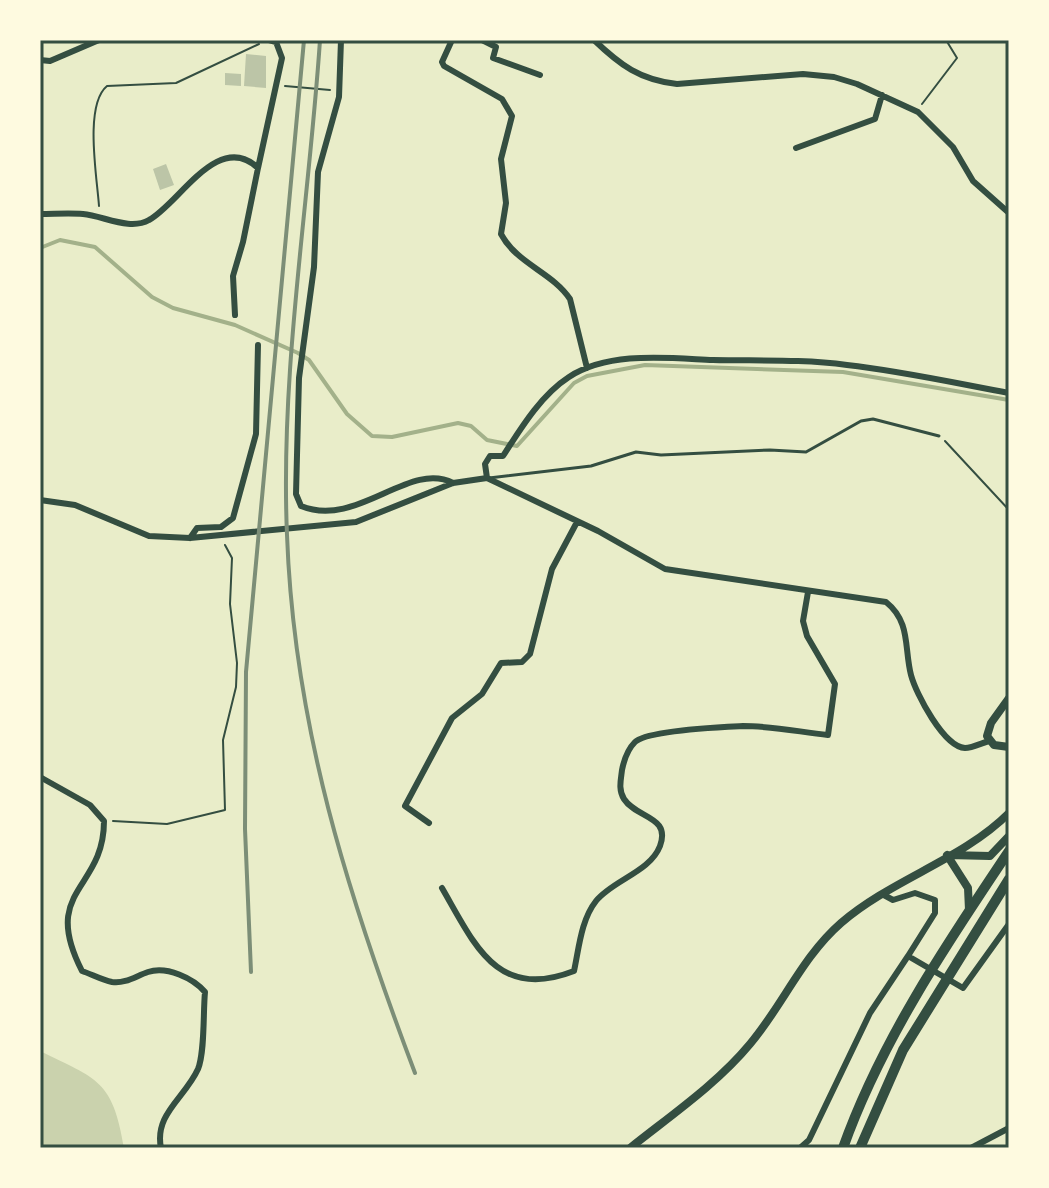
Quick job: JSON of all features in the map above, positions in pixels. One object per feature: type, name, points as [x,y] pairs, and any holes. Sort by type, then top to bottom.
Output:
[{"type":"highway","points":[[843,1148],[881,1060],[969,910],[1009,851]]},
{"type":"highway","points":[[860,1148],[903,1050],[1009,879]]},
{"type":"street","points":[[40,60],[50,61],[99,40]]},
{"type":"street","points":[[235,315],[233,276],[282,58],[276,42],[268,40]]},
{"type":"street","points":[[341,40],[339,91],[318,172],[314,267],[301,363],[296,494],[301,506],[318,512],[334,512],[373,501],[413,481],[435,478],[453,483]]},
{"type":"street","points":[[452,40],[442,62],[444,66],[502,99],[512,116],[501,159],[506,203],[501,234],[519,258],[564,290],[570,299],[587,368]]},
{"type":"street","points":[[482,40],[496,47],[493,58],[540,75]]},
{"type":"street","points":[[594,40],[621,66],[656,81],[677,84],[803,74],[834,77],[882,95],[918,112],[953,147],[973,181],[1009,213]]},
{"type":"street","points":[[796,148],[875,119],[882,95]]},
{"type":"street","points":[[40,214],[99,217],[134,225],[145,223],[159,214],[184,184],[215,164],[229,158],[248,159],[258,168]]},
{"type":"street","points":[[190,538],[197,528],[221,527],[233,518],[256,434],[258,345]]},
{"type":"street","points":[[487,478],[485,464],[490,456],[503,456],[532,413],[560,385],[587,368],[643,358],[800,361],[846,365],[1009,393]]},
{"type":"street","points":[[40,500],[75,505],[149,536],[190,538],[368,518],[453,483],[487,478],[665,569],[886,602],[897,611],[907,635],[910,672],[917,695],[953,744],[966,748],[989,741],[1009,747]]},
{"type":"street","points":[[429,823],[405,806],[452,718],[482,694],[501,663],[522,662],[530,654],[552,569],[577,522]]},
{"type":"street","points":[[442,888],[484,958],[500,971],[536,980],[574,971],[585,921],[594,903],[610,886],[643,866],[659,849],[663,832],[660,823],[624,799],[619,785],[624,759],[636,741],[650,735],[744,726],[828,735],[835,684],[807,636],[803,621],[808,592]]},
{"type":"street","points":[[989,741],[988,730],[1009,698]]},
{"type":"street","points":[[40,777],[90,805],[104,821],[104,843],[68,906],[65,920],[73,955],[82,971],[112,982],[128,981],[151,970],[172,972],[198,984],[205,992],[198,1068],[162,1121],[161,1148]]},
{"type":"street","points":[[630,1148],[749,1045],[819,945],[862,906],[980,837],[1009,813]]},
{"type":"street","points":[[947,855],[990,856],[1009,836]]},
{"type":"street","points":[[947,855],[968,888],[969,910]]},
{"type":"street","points":[[800,1148],[809,1140],[870,1013],[935,913],[935,900],[923,894],[893,900],[882,894]]},
{"type":"street","points":[[908,956],[956,987],[963,988],[1009,924]]},
{"type":"street","points":[[971,1148],[1009,1128]]},
{"type":"lane","points":[[487,478],[523,471],[591,466],[636,452],[661,455],[770,450],[806,452],[861,421],[873,419],[939,436]]},
{"type":"path","points":[[99,217],[94,117],[96,100],[102,90],[107,86],[176,83],[268,40]]},
{"type":"path","points":[[918,112],[957,58],[946,40]]},
{"type":"path","points":[[284,86],[339,91]]},
{"type":"path","points":[[939,436],[1009,510]]},
{"type":"path","points":[[104,821],[167,824],[225,810],[223,740],[236,687],[237,663],[230,604],[232,558],[224,545]]},
{"type":"green space","points":[[40,1051],[76,1068],[99,1084],[114,1108],[124,1148],[40,1148]]},
{"type":"building","points":[[246,54],[266,56],[266,88],[244,86]]},
{"type":"building","points":[[225,73],[241,74],[241,86],[225,85]]},
{"type":"building","points":[[166,164],[174,185],[160,190],[153,169]]},
{"type":"waterway","points":[[40,248],[60,240],[95,247],[152,297],[173,308],[235,325],[298,353],[309,360],[347,414],[372,436],[392,437],[458,423],[471,426],[487,440],[517,446],[574,383],[587,376],[645,365],[843,372],[1009,400]]},
{"type":"railway","points":[[251,972],[245,829],[246,672],[304,40]]},
{"type":"railway","points":[[320,40],[291,349],[286,473],[292,606],[301,675],[328,809],[368,941],[415,1073]]}]
